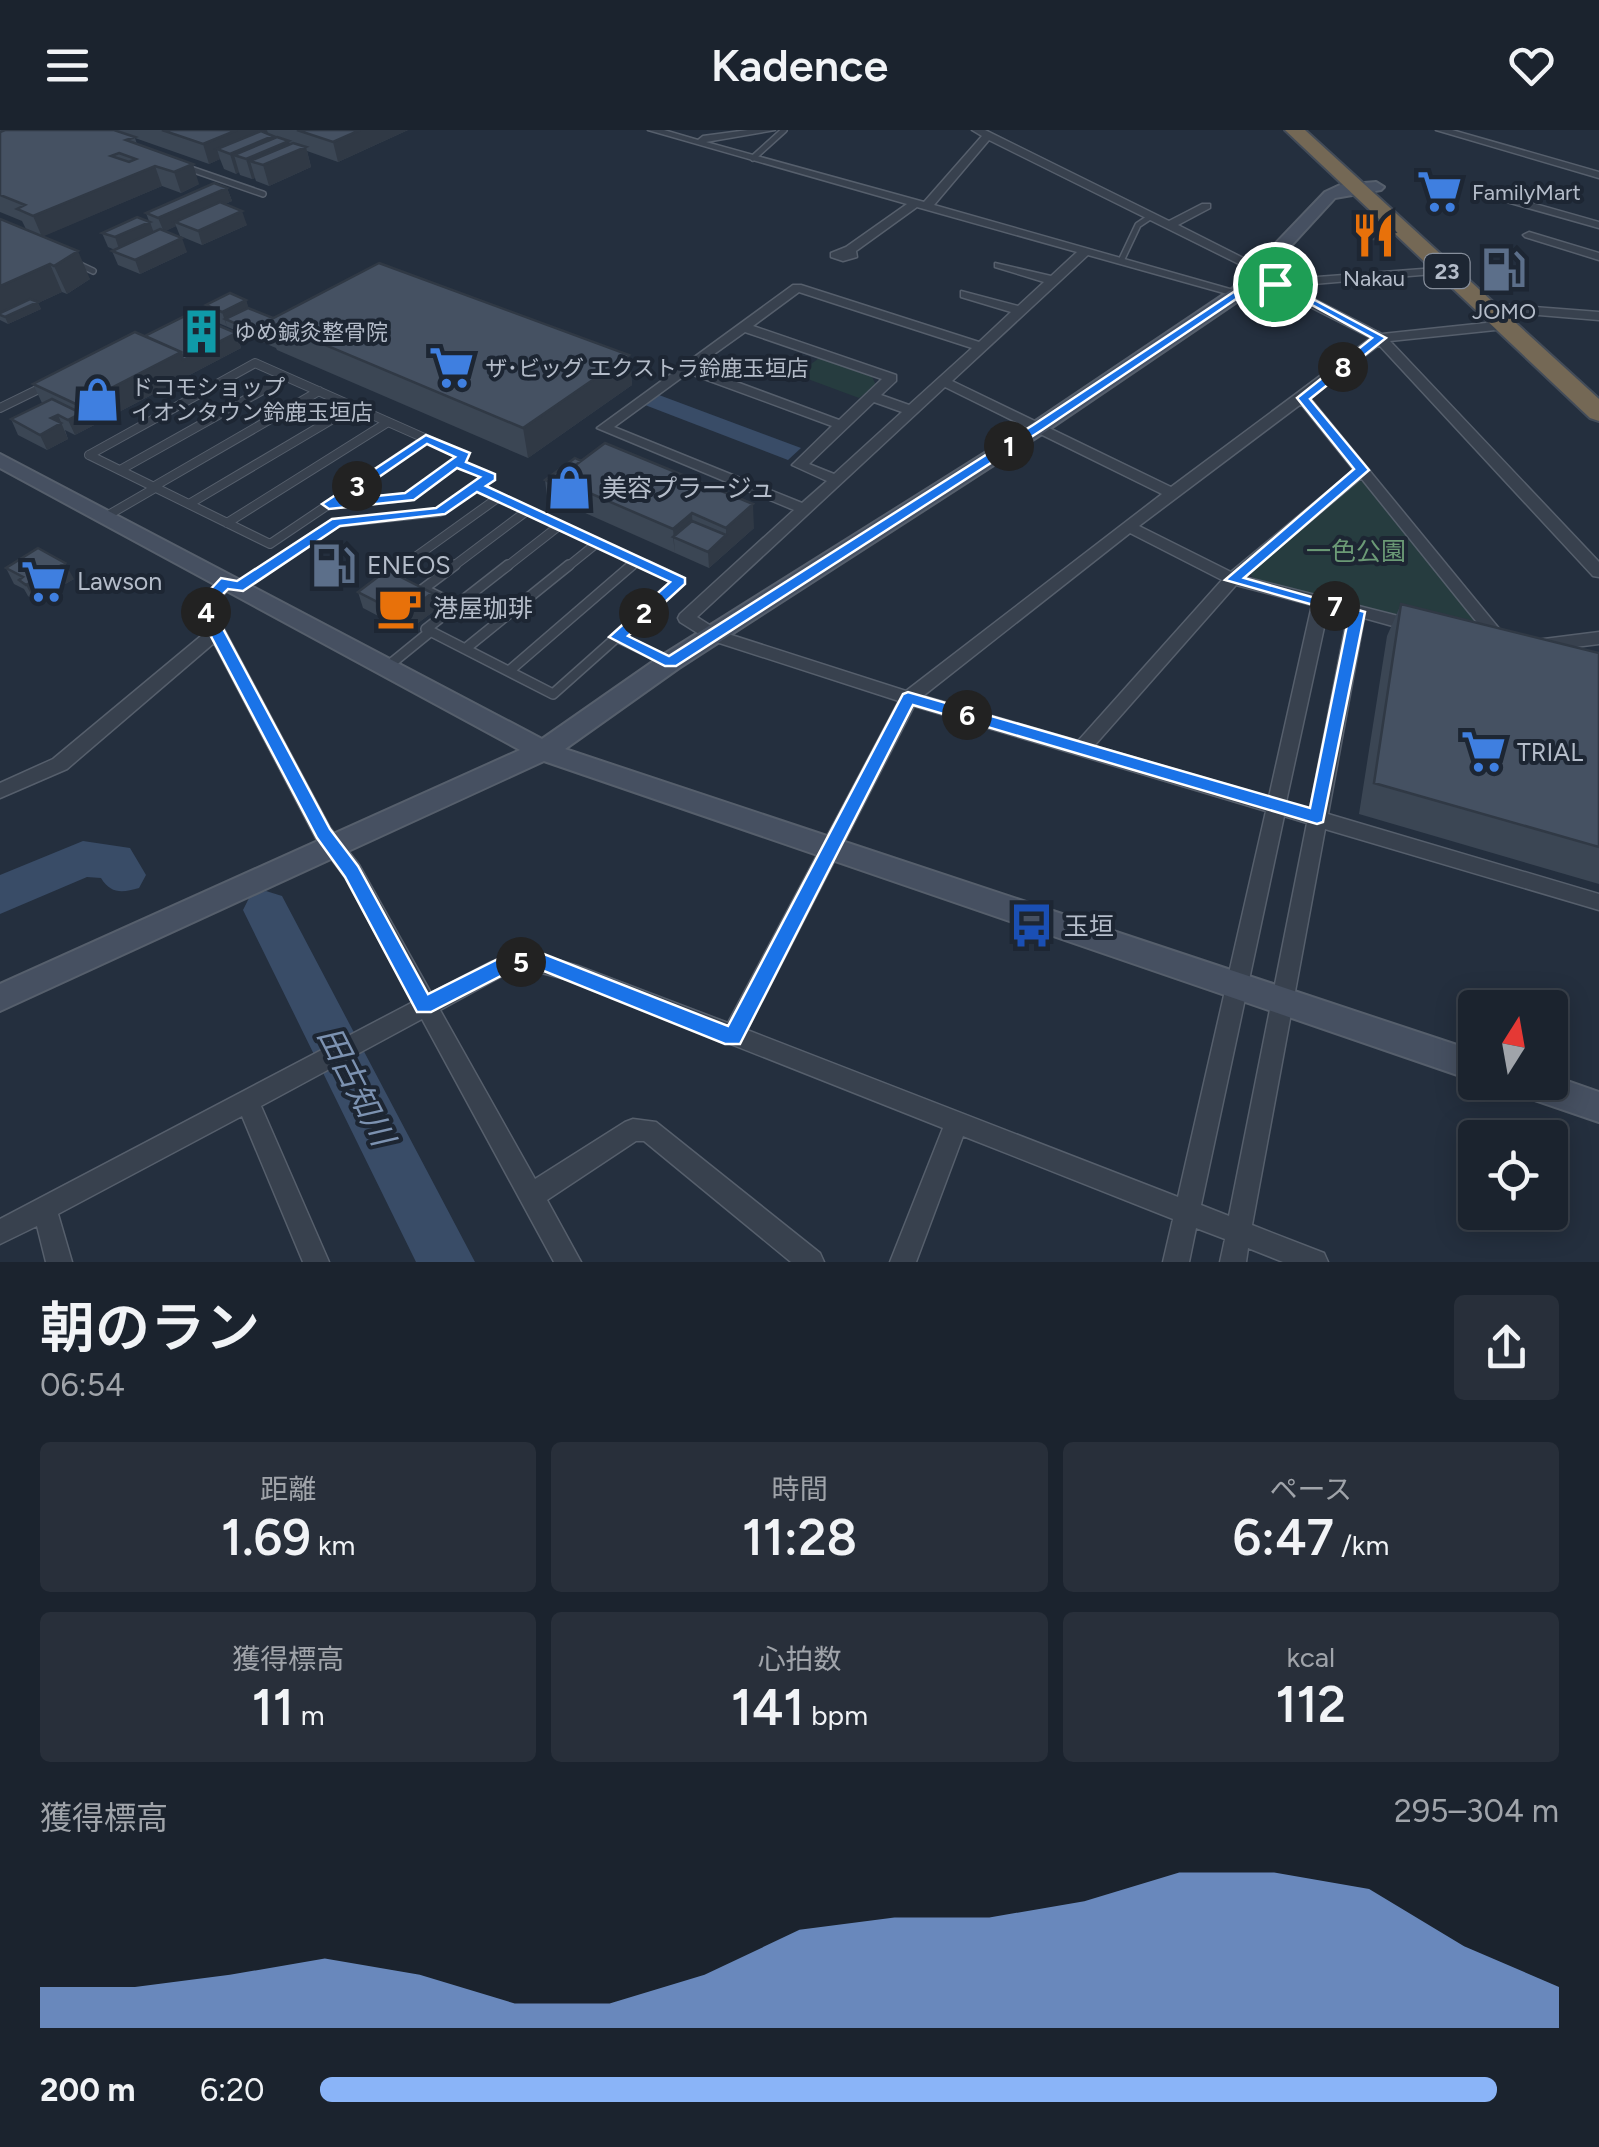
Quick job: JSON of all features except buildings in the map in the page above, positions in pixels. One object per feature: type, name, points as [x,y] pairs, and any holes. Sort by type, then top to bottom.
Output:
[{"type":"highway","name":"23","points":[[1294,130],[1366,188],[1507,317],[1599,413]]},
{"type":"highway","name":"23","points":[[1315,130],[1444,270],[1599,392]]},
{"type":"street","points":[[654,130],[1238,293]]},
{"type":"street","points":[[693,141],[770,130]]},
{"type":"street","points":[[1441,130],[1599,175]]},
{"type":"street","points":[[848,250],[920,205],[982,133],[1258,270],[1275,284],[1380,338],[1599,572]]},
{"type":"street","points":[[0,998],[544,750],[670,662],[1038,428],[1238,293],[1330,195],[1366,188]]},
{"type":"street","points":[[1486,193],[1599,225]]},
{"type":"street","points":[[1168,226],[1206,206]]},
{"type":"street","points":[[1528,235],[1599,257]]},
{"type":"street","points":[[1085,251],[686,618],[713,635],[908,698],[1599,902]]},
{"type":"street","points":[[999,265],[1054,280]]},
{"type":"street","points":[[1275,284],[1444,270]]},
{"type":"street","points":[[806,510],[604,428],[798,288],[983,347]]},
{"type":"street","points":[[965,294],[1021,311]]},
{"type":"street","points":[[732,1037],[908,698],[1380,338],[1507,317],[1599,316]]},
{"type":"street","points":[[743,327],[890,378],[838,424]]},
{"type":"street","points":[[687,368],[838,424]]},
{"type":"street","points":[[944,382],[1172,493]]},
{"type":"street","points":[[871,396],[912,411]]},
{"type":"street","points":[[1303,398],[1508,650]]},
{"type":"street","points":[[838,424],[840,428],[798,465],[838,480]]},
{"type":"street","points":[[5,468],[544,750],[1458,1060]]},
{"type":"street","points":[[1082,748],[1232,580],[1362,470]]},
{"type":"street","points":[[1131,528],[1232,580],[1433,631]]},
{"type":"street","points":[[232,585],[203,606],[332,848],[352,872],[568,1262]]},
{"type":"street","points":[[1176,1262],[1321,602]]},
{"type":"street","points":[[1233,1262],[1280,1001],[1358,612]]},
{"type":"street","points":[[0,791],[60,764],[216,632]]},
{"type":"street","points":[[1471,640],[1508,650],[1599,638]]},
{"type":"street","points":[[0,1232],[498,968],[544,963],[1315,1262]]},
{"type":"street","points":[[1568,1096],[1599,1107]]},
{"type":"street","points":[[248,1100],[316,1262]]},
{"type":"street","points":[[902,1262],[956,1124]]},
{"type":"street","points":[[531,1196],[633,1130],[648,1130],[810,1262]]},
{"type":"street","points":[[44,1208],[59,1262]]},
{"type":"lane","points":[[753,158],[784,130]]},
{"type":"lane","points":[[172,162],[264,194]]},
{"type":"lane","points":[[1121,261],[1138,225],[1150,216]]},
{"type":"lane","points":[[62,258],[93,271]]},
{"type":"lane","points":[[329,504],[409,497],[465,456],[255,364],[90,455],[270,544],[329,504],[426,439]]},
{"type":"lane","points":[[120,470],[286,377]]},
{"type":"lane","points":[[0,408],[49,384]]},
{"type":"lane","points":[[104,517],[319,391]]},
{"type":"lane","points":[[189,504],[353,407]]},
{"type":"lane","points":[[228,524],[388,422]]},
{"type":"lane","points":[[232,585],[337,522],[431,514],[490,477],[456,462]]},
{"type":"lane","points":[[476,486],[597,542],[680,581],[553,694],[426,629],[560,525]]},
{"type":"lane","points":[[456,606],[391,574],[500,497]]},
{"type":"lane","points":[[423,590],[528,510]]},
{"type":"lane","points":[[465,649],[597,542]]},
{"type":"lane","points":[[509,671],[637,561]]},
{"type":"lane","points":[[386,667],[431,632]]},
{"type":"lane","points":[[617,637],[670,662]]},
{"type":"green space","points":[[819,358],[871,375],[876,385],[859,398],[797,375]]},
{"type":"green space","name":"一色公園","points":[[1357,481],[1367,482],[1485,631],[1480,638],[1253,578],[1250,573]]},
{"type":"water","points":[[659,395],[801,448],[788,460],[645,405]]},
{"type":"waterway","name":"田古知川","points":[[0,895],[83,859],[114,861],[123,875]]},
{"type":"waterway","name":"田古知川","points":[[266,910],[446,1262]]},
{"type":"place","name":"FamilyMart","points":[[1439,192]]},
{"type":"place","name":"Nakau","points":[[1374,236]]},
{"type":"place","name":"JOMO","points":[[1504,269]]},
{"type":"place","name":"ゆめ鍼灸整骨院","points":[[201,332]]},
{"type":"place","name":"ザ･ビッグ エクストラ鈴鹿玉垣店","points":[[452,368]]},
{"type":"place","name":"ドコモショップ イオンタウン鈴鹿玉垣店","points":[[98,400]]},
{"type":"place","name":"美容プラージュ","points":[[569,488]]},
{"type":"place","name":"ENEOS","points":[[334,565]]},
{"type":"place","name":"Lawson","points":[[44,581]]},
{"type":"place","name":"港屋珈琲","points":[[400,608]]},
{"type":"place","name":"TRIAL","points":[[1484,752]]},
{"type":"place","name":"玉垣","points":[[1031,926]]},
{"type":"route","points":[[1275,284],[1258,270],[1238,293],[1038,428],[670,662],[617,637],[680,581],[476,486],[490,477],[456,462],[409,497],[329,504],[426,439],[465,456],[456,462],[490,477],[440,512],[328,526],[237,588],[226,582],[203,606],[323,834],[352,872],[424,1006],[498,968],[516,963],[544,963],[732,1037],[908,698],[1317,817],[1358,612],[1232,580],[1362,470],[1303,398],[1380,338],[1275,284]]}]
